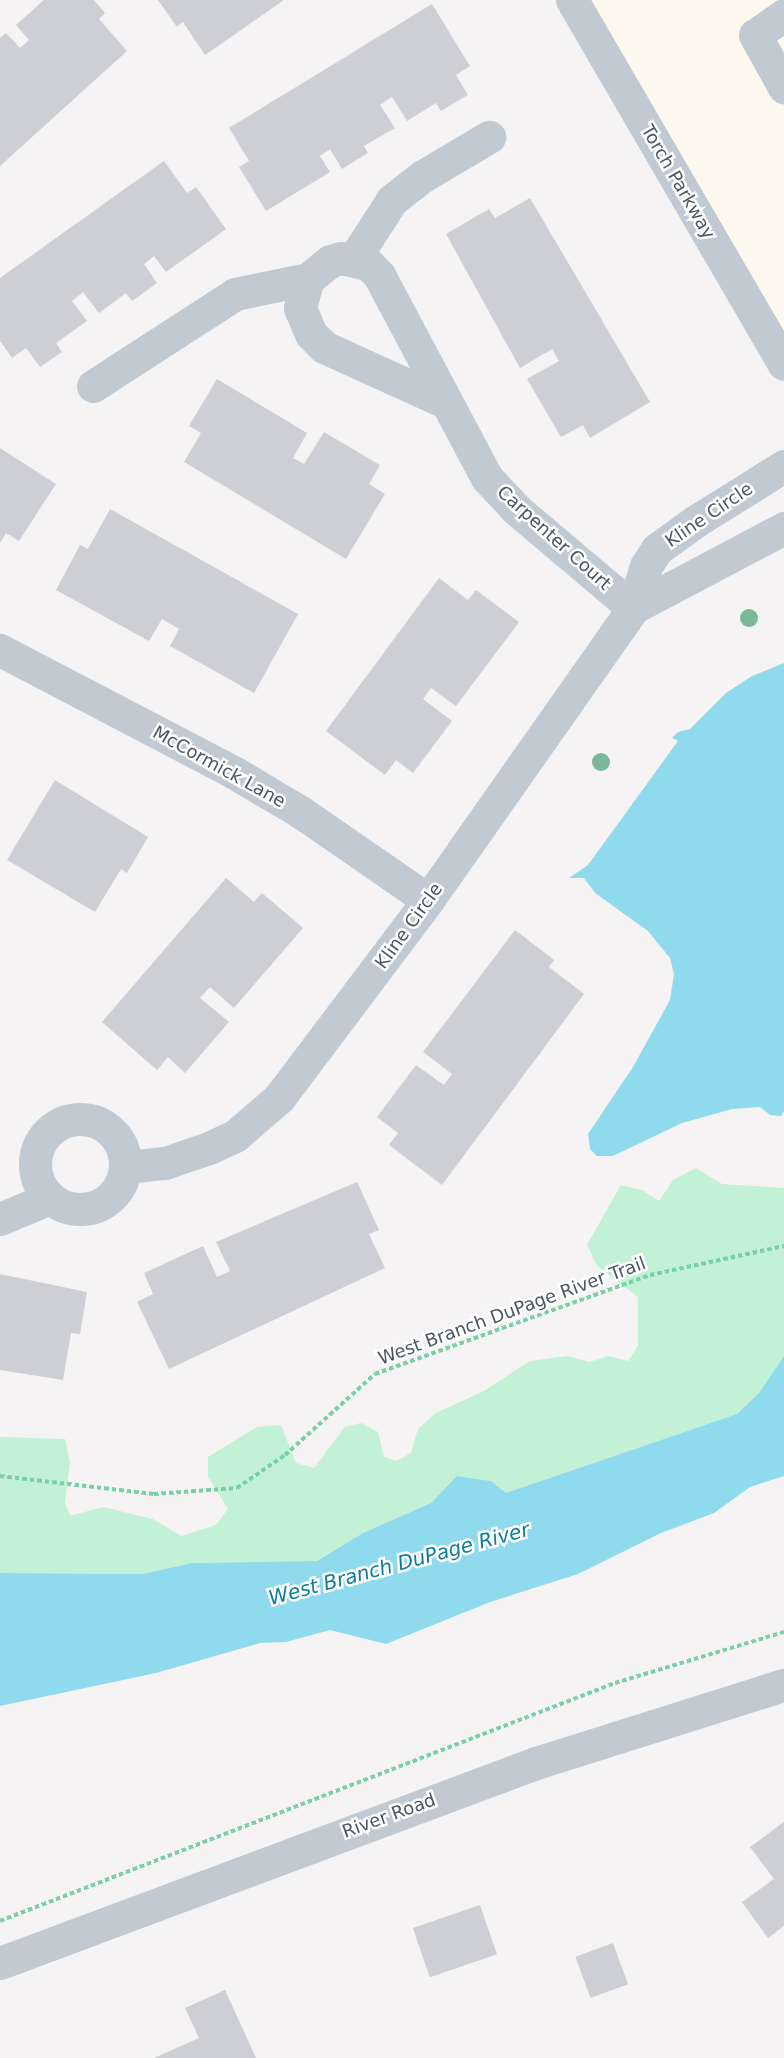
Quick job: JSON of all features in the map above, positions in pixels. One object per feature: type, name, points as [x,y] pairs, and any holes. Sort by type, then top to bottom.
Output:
[{"type":"street","name":"Torch Parkway","points":[[572,0],[784,364]]},
{"type":"street","points":[[784,15],[755,35],[784,87]]},
{"type":"street","points":[[93,386],[235,294],[308,279],[330,261],[354,259],[392,200],[423,176],[489,137]]},
{"type":"street","name":"Carpenter Court","points":[[354,259],[368,264],[390,289],[477,462],[498,490],[633,608]]},
{"type":"street","points":[[308,279],[300,308],[311,334],[324,347],[445,402]]},
{"type":"street","name":"Kline Circle","points":[[126,1167],[154,1166],[209,1148],[257,1120],[316,1052],[428,900],[633,608],[646,566],[657,549],[696,520],[784,466]]},
{"type":"street","name":"Kline Circle","points":[[633,608],[784,528]]},
{"type":"street","name":"McCormick Lane","points":[[0,650],[235,773],[302,813],[428,900]]},
{"type":"street","points":[[85,1118],[104,1125],[119,1139],[126,1167],[121,1184],[100,1205],[76,1209],[51,1198],[36,1174],[35,1159],[38,1146],[58,1124],[85,1118]]},
{"type":"street","points":[[0,1219],[51,1198]]},
{"type":"street","name":"River Road","points":[[0,1963],[536,1763],[784,1685]]},
{"type":"path","name":"West Branch DuPage River Trail","points":[[0,1476],[154,1494],[237,1488],[285,1455],[375,1374],[650,1275],[784,1246]]},
{"type":"path","points":[[0,1921],[615,1683],[784,1632]]},
{"type":"shaded area","points":[[565,0],[784,0],[784,375]]},
{"type":"green space","points":[[696,1168],[722,1184],[784,1188],[784,1356],[759,1393],[737,1414],[506,1493],[491,1481],[457,1476],[431,1503],[363,1533],[317,1561],[192,1563],[143,1574],[0,1573],[0,1437],[65,1439],[70,1462],[65,1503],[70,1516],[103,1507],[153,1519],[181,1536],[216,1525],[228,1509],[208,1477],[208,1457],[257,1427],[281,1425],[296,1463],[314,1468],[345,1427],[361,1423],[378,1432],[384,1457],[396,1461],[411,1453],[418,1429],[436,1413],[484,1391],[530,1361],[567,1356],[589,1362],[609,1356],[628,1361],[638,1346],[638,1297],[597,1266],[587,1245],[621,1185],[642,1190],[659,1201],[673,1180]]},
{"type":"water","points":[[784,663],[784,1111],[781,1116],[770,1115],[760,1107],[732,1109],[682,1123],[613,1156],[597,1156],[590,1149],[588,1134],[633,1067],[670,1000],[674,974],[670,958],[648,931],[595,893],[584,878],[569,878],[588,865],[678,741],[672,738],[678,732],[690,729],[726,693],[752,676]]},
{"type":"water","name":"West Branch DuPage River","points":[[784,1356],[784,1476],[750,1487],[714,1513],[661,1533],[578,1574],[490,1602],[386,1644],[330,1630],[286,1642],[260,1643],[156,1673],[0,1706],[0,1573],[143,1574],[192,1563],[317,1561],[363,1533],[431,1503],[457,1476],[491,1481],[506,1493],[737,1414],[759,1393]]},
{"type":"building","points":[[44,0],[94,0],[105,13],[99,19],[127,51],[0,166],[0,38],[6,33],[20,48],[29,40],[16,25]]},
{"type":"building","points":[[158,0],[284,0],[205,55],[183,22],[177,27]]},
{"type":"building","points":[[432,4],[470,66],[456,75],[468,95],[441,111],[436,103],[407,121],[392,97],[380,105],[395,128],[364,146],[368,153],[342,169],[330,149],[320,156],[330,172],[266,211],[239,167],[249,161],[229,128]]},
{"type":"building","points":[[164,161],[187,193],[196,187],[226,229],[166,272],[154,256],[144,264],[157,283],[132,301],[126,293],[99,313],[83,292],[72,301],[87,321],[56,343],[62,352],[40,367],[26,348],[12,358],[0,341],[0,278]]},
{"type":"building","points":[[530,198],[650,402],[590,438],[583,425],[561,437],[527,379],[559,361],[552,349],[520,368],[446,234],[489,209],[495,218]]},
{"type":"building","points":[[217,379],[307,433],[293,458],[304,464],[324,432],[380,465],[369,484],[385,494],[346,559],[184,462],[201,433],[189,426]]},
{"type":"building","points":[[0,448],[56,484],[19,541],[6,533],[0,543]]},
{"type":"building","points":[[110,509],[298,614],[254,693],[170,646],[179,629],[162,619],[149,641],[56,590],[80,545],[88,549]]},
{"type":"building","points":[[439,578],[468,600],[476,590],[519,622],[456,706],[431,688],[423,699],[452,721],[413,773],[396,760],[385,775],[326,731]]},
{"type":"building","points":[[55,780],[148,837],[127,873],[121,869],[95,912],[7,860]]},
{"type":"building","points":[[226,878],[254,902],[262,893],[303,928],[234,1008],[210,987],[200,998],[229,1022],[185,1073],[168,1057],[157,1070],[102,1022]]},
{"type":"building","points":[[515,930],[554,960],[549,967],[584,994],[442,1185],[389,1145],[398,1133],[377,1117],[416,1065],[444,1085],[452,1074],[423,1052]]},
{"type":"building","points":[[357,1182],[379,1230],[369,1234],[385,1268],[169,1369],[137,1302],[153,1294],[144,1273],[203,1246],[217,1277],[230,1271],[216,1242]]},
{"type":"building","points":[[0,1274],[87,1292],[80,1334],[71,1333],[63,1380],[0,1370]]},
{"type":"building","points":[[784,1822],[784,1926],[768,1938],[742,1902],[774,1879],[750,1847]]},
{"type":"building","points":[[480,1905],[497,1954],[430,1977],[413,1928]]},
{"type":"building","points":[[613,1943],[628,1984],[590,1998],[575,1957]]},
{"type":"building","points":[[225,1990],[256,2058],[154,2058],[199,2038],[185,2008]]}]
